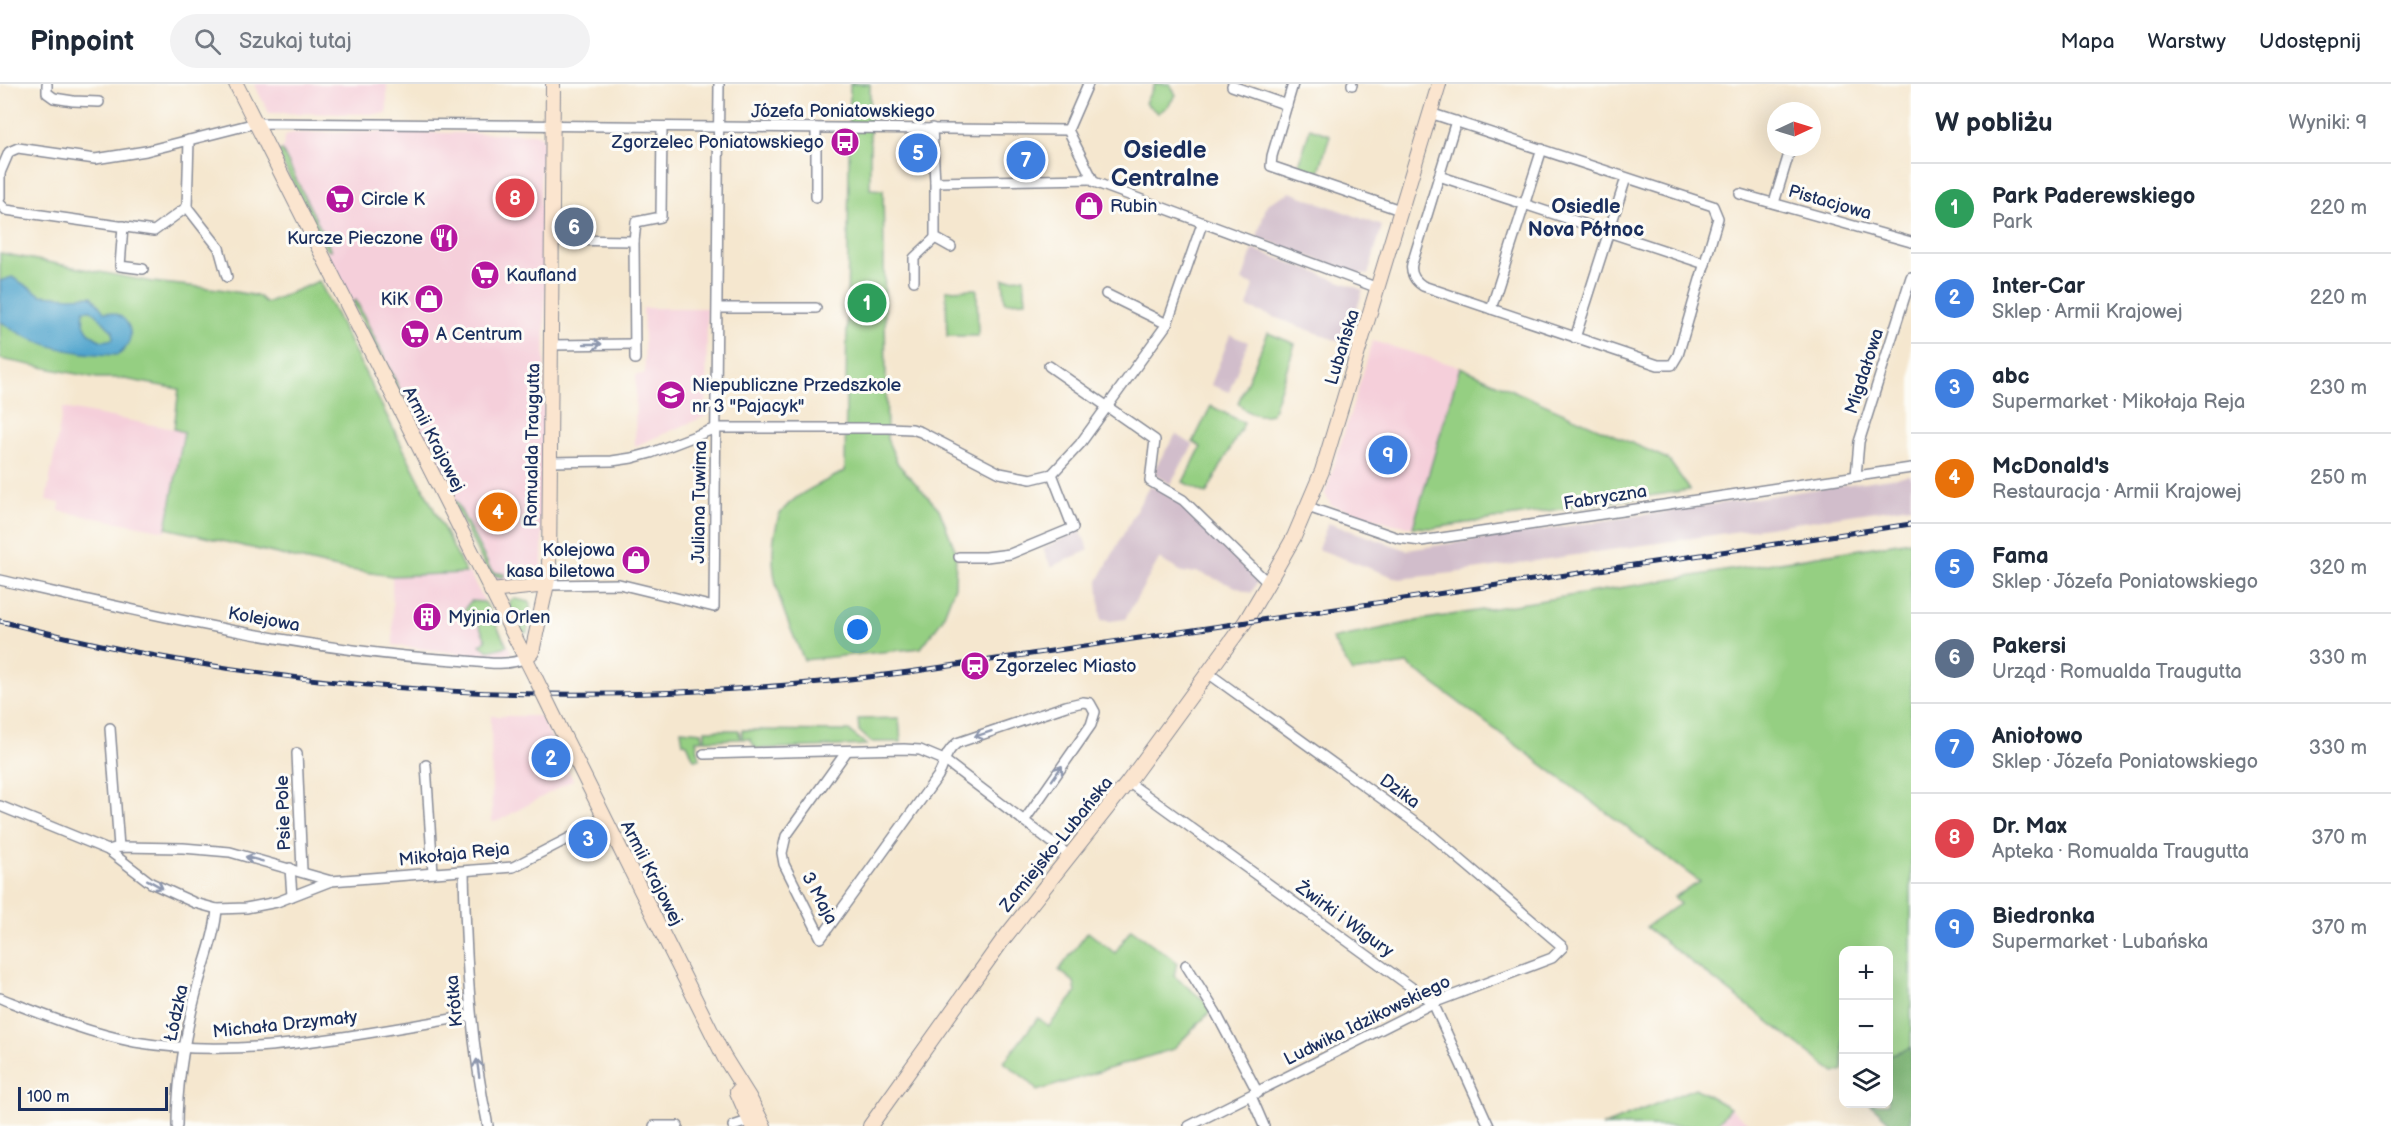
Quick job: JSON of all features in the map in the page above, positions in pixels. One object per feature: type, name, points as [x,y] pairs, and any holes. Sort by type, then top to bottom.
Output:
[{"type":"main road","name":"Armii Krajowej","points":[[236,84],[526,658],[729,1067],[741,1084],[756,1122]]},
{"type":"main road","name":"Romualda Traugutta","points":[[526,658],[532,652],[548,585],[553,84]]},
{"type":"main road","name":"Lubańska","points":[[1268,583],[1308,507],[1330,446],[1439,84]]},
{"type":"main road","name":"Zamiejsko-Lubańska","points":[[870,1126],[1002,941],[1128,782],[1208,673],[1245,622],[1268,583]]},
{"type":"main road","points":[[491,591],[548,585]]},
{"type":"street","name":"Juliana Tuwima","points":[[548,585],[619,584],[714,607],[719,308],[719,84]]},
{"type":"street","points":[[1088,84],[1068,130],[1091,179]]},
{"type":"street","points":[[1293,84],[1271,166],[1401,210]]},
{"type":"street","points":[[1233,86],[1287,105]]},
{"type":"street","points":[[47,89],[54,98],[99,102]]},
{"type":"street","points":[[1430,113],[1456,121],[1542,149],[1626,178],[1708,204],[1715,209],[1718,218],[1678,355],[1672,364],[1658,365],[1575,338],[1423,286],[1413,276],[1412,264],[1456,121]]},
{"type":"street","name":"Józefa Poniatowskiego","points":[[0,173],[9,152],[18,148],[95,159],[146,151],[256,123],[1068,130]]},
{"type":"street","points":[[635,359],[634,241],[636,222],[661,217],[662,127]]},
{"type":"street","points":[[816,128],[816,197]]},
{"type":"street","points":[[914,281],[914,258],[935,238],[932,128]]},
{"type":"street","points":[[189,140],[187,207],[219,248],[227,277]]},
{"type":"street","points":[[1491,309],[1542,149]]},
{"type":"street","name":"Pistacjowa","points":[[1774,203],[1788,156]]},
{"type":"street","points":[[0,173],[0,198]]},
{"type":"street","points":[[1439,176],[1705,264]]},
{"type":"street","points":[[1575,338],[1626,178]]},
{"type":"street","points":[[935,182],[1091,179],[1104,187],[1378,288]]},
{"type":"street","name":"Pistacjowa","points":[[1740,194],[1911,242]]},
{"type":"street","points":[[0,204],[6,210],[154,231],[187,207]]},
{"type":"street","points":[[550,462],[612,461],[632,458],[716,428],[912,429],[1010,477],[1031,479],[1052,474],[1068,459],[1167,324],[1202,224]]},
{"type":"street","points":[[123,226],[120,266],[143,269]]},
{"type":"street","points":[[935,238],[951,247]]},
{"type":"street","points":[[552,240],[634,241]]},
{"type":"street","name":"Migdałowa","points":[[1856,476],[1859,442],[1911,277]]},
{"type":"street","points":[[1106,294],[1167,324]]},
{"type":"street","points":[[719,308],[816,308]]},
{"type":"street","points":[[551,345],[635,344]]},
{"type":"street","points":[[1048,366],[1155,440],[1150,481],[1183,500],[1268,583]]},
{"type":"street","name":"Fabryczna","points":[[1308,507],[1398,538],[1421,541],[1911,468]]},
{"type":"street","points":[[959,556],[986,557],[1010,554],[1073,528],[1052,474]]},
{"type":"street","name":"Kolejowa","points":[[0,580],[268,639],[433,658],[511,663],[526,658]]},
{"type":"street","name":"Dzika","points":[[1208,673],[1428,832],[1563,947]]},
{"type":"street","points":[[944,760],[948,750],[957,743],[1066,706],[1083,702],[1090,703],[1095,712],[1091,724],[1024,821]]},
{"type":"street","points":[[110,728],[119,847]]},
{"type":"street","points":[[704,754],[920,750],[944,760],[1070,856]]},
{"type":"street","name":"3 Maja","points":[[847,751],[786,836],[783,845],[784,864],[821,938],[938,776],[943,768],[944,760]]},
{"type":"street","name":"Psie Pole","points":[[297,753],[302,871]]},
{"type":"street","points":[[426,765],[433,873]]},
{"type":"street","name":"Żwirki i Wigury","points":[[1128,782],[1433,1003],[1489,1126]]},
{"type":"street","name":"Mikołaja Reja","points":[[0,806],[108,850],[151,883],[195,903],[217,909],[246,908],[277,902],[331,881],[513,867],[606,819]]},
{"type":"street","name":"Mikołaja Reja","points":[[108,850],[119,847],[183,848],[230,852],[331,881]]},
{"type":"street","points":[[290,868],[292,896]]},
{"type":"street","name":"Krótka","points":[[464,872],[471,1016],[481,1094],[488,1126]]},
{"type":"street","name":"Łódzka","points":[[177,1126],[185,1047],[192,1009],[217,909]]},
{"type":"street","name":"Ludwika Idzikowskiego","points":[[1189,1126],[1433,1003],[1552,958],[1563,947]]},
{"type":"street","points":[[1186,965],[1216,1013],[1254,1095],[1264,1126]]},
{"type":"street","name":"Michała Drzymały","points":[[0,998],[106,1036],[136,1042],[185,1047],[246,1048],[296,1043],[471,1016]]},
{"type":"street","points":[[733,1126],[756,1122]]},
{"type":"street","points":[[654,1126],[678,1126]]},
{"type":"shaded area","points":[[254,84],[387,84],[387,114],[269,113]]},
{"type":"shaded area","points":[[292,133],[538,134],[542,137],[544,151],[541,162],[540,203],[546,229],[542,579],[537,581],[496,582],[490,577],[276,151],[283,148],[284,137]]},
{"type":"shaded area","points":[[1290,192],[1382,226],[1368,275],[1354,273],[1257,237],[1267,204]]},
{"type":"shaded area","points":[[1253,249],[1363,290],[1346,344],[1247,307],[1254,285],[1242,281]]},
{"type":"shaded area","name":"Niepubliczne Przedszkole nr 3 \"Pajacyk\"","points":[[643,308],[707,308],[706,416],[635,446],[636,375],[645,374]]},
{"type":"shaded area","points":[[1230,335],[1248,342],[1229,392],[1211,385]]},
{"type":"shaded area","points":[[1373,341],[1460,367],[1413,527],[1393,524],[1331,505],[1325,494]]},
{"type":"shaded area","points":[[63,408],[185,431],[166,531],[59,511],[60,503],[46,500]]},
{"type":"shaded area","points":[[1176,434],[1193,445],[1170,484],[1155,475],[1156,466]]},
{"type":"shaded area","points":[[1911,475],[1911,506],[1453,573],[1399,579],[1318,549],[1328,523],[1407,550]]},
{"type":"shaded area","points":[[1150,485],[1182,503],[1259,579],[1251,593],[1198,572],[1184,573],[1159,559],[1125,619],[1101,620],[1098,581]]},
{"type":"shaded area","points":[[1080,530],[1089,550],[1051,567],[1043,548]]},
{"type":"shaded area","points":[[470,574],[512,653],[494,658],[393,645],[392,576]]},
{"type":"shaded area","points":[[491,716],[540,716],[573,780],[498,821],[492,822]]},
{"type":"shaded area","points":[[1730,1108],[1752,1126],[1715,1126]]},
{"type":"green space","points":[[850,84],[870,84],[870,189],[883,190],[887,439],[898,464],[939,509],[956,552],[955,586],[942,620],[921,648],[804,660],[779,598],[773,565],[773,549],[778,518],[786,507],[810,489],[845,471]]},
{"type":"green space","points":[[1155,84],[1170,84],[1176,95],[1167,107],[1158,113],[1145,103]]},
{"type":"green space","points":[[1310,128],[1330,135],[1317,178],[1297,172]]},
{"type":"green space","points":[[282,150],[331,250],[327,250],[277,152]]},
{"type":"green space","points":[[0,253],[152,282],[219,289],[258,296],[266,303],[319,281],[466,573],[392,576],[337,568],[166,528],[184,432],[174,429],[179,389],[119,378],[97,378],[0,359]]},
{"type":"green space","points":[[1024,278],[1026,301],[1005,302],[1003,279]]},
{"type":"green space","points":[[977,289],[978,336],[947,336],[946,290]]},
{"type":"green space","points":[[356,300],[407,404],[402,401],[353,302]]},
{"type":"green space","points":[[1268,333],[1295,344],[1272,414],[1258,415],[1245,410],[1238,403]]},
{"type":"green space","points":[[1460,367],[1668,459],[1690,490],[1433,528],[1413,527]]},
{"type":"green space","points":[[1211,406],[1244,423],[1206,494],[1183,482],[1201,447],[1193,442]]},
{"type":"green space","points":[[456,501],[490,568],[493,572],[504,574],[504,578],[489,574],[453,503]]},
{"type":"green space","points":[[1911,541],[1911,1048],[1893,1054],[1893,946],[1839,946],[1839,1072],[1835,1073],[1646,927],[1680,904],[1674,897],[1700,882],[1407,664],[1352,672],[1332,639],[1426,619]]},
{"type":"green space","points":[[511,600],[530,602],[530,615],[513,618],[509,607]]},
{"type":"green space","points":[[471,601],[486,604],[507,646],[489,651],[480,645],[486,640],[473,613],[465,617],[464,615],[465,608]]},
{"type":"green space","points":[[529,620],[527,633],[521,632],[515,621]]},
{"type":"green space","points":[[899,718],[901,742],[871,742],[859,731],[858,719]]},
{"type":"green space","points":[[681,730],[702,732],[703,740],[696,740],[700,759],[694,759],[687,744],[683,743]]},
{"type":"green space","points":[[705,730],[739,730],[740,739],[705,740]]},
{"type":"green space","points":[[742,730],[849,731],[867,745],[756,749],[750,739],[742,739]]},
{"type":"green space","points":[[1131,929],[1177,962],[1174,976],[1206,1002],[1211,1011],[1173,1049],[1037,1091],[1030,1082],[1004,1062],[1038,1018],[1049,1026],[1076,993],[1074,982],[1059,970],[1088,932],[1115,953]]},
{"type":"green space","points":[[1911,1048],[1911,1126],[1894,1126],[1874,1108],[1893,1108],[1893,1054]]},
{"type":"green space","points":[[1695,1088],[1730,1108],[1715,1126],[1602,1126]]},
{"type":"water","points":[[12,277],[41,295],[92,296],[104,312],[114,313],[126,322],[129,328],[129,342],[118,355],[103,355],[72,351],[27,337],[0,321],[0,281]],"holes":[[[84,310],[91,310],[113,331],[113,339],[103,341],[90,333],[85,325]]]},
{"type":"railway","points":[[0,621],[113,648],[226,668],[339,682],[452,691],[565,694],[679,692],[794,685],[909,672],[1911,524]]},
{"type":"place","name":"Zgorzelec Poniatowskiego","points":[[845,142]]},
{"type":"place","name":"Fama","points":[[918,153]]},
{"type":"place","name":"Aniołowo","points":[[1026,160]]},
{"type":"place","name":"Dr. Max","points":[[515,198]]},
{"type":"place","name":"Circle K","points":[[340,199]]},
{"type":"place","name":"Rubin","points":[[1089,206]]},
{"type":"place","name":"Pakersi","points":[[574,227]]},
{"type":"place","name":"Kurcze Pieczone","points":[[444,238]]},
{"type":"place","name":"Kaufland","points":[[485,275]]},
{"type":"place","name":"KiK","points":[[429,299]]},
{"type":"place","name":"Park Paderewskiego","points":[[867,303]]},
{"type":"place","name":"A Centrum","points":[[415,334]]},
{"type":"place","name":"Niepubliczne Przedszkole nr 3 \"Pajacyk\"","points":[[671,395]]},
{"type":"place","name":"Biedronka","points":[[1388,455]]},
{"type":"place","name":"McDonald's","points":[[498,512]]},
{"type":"place","name":"Kolejowa kasa biletowa","points":[[636,560]]},
{"type":"place","name":"Myjnia Orlen","points":[[427,617]]},
{"type":"place","name":"Zgorzelec Miasto","points":[[975,666]]},
{"type":"place","name":"Inter-Car","points":[[551,758]]},
{"type":"place","name":"abc","points":[[588,839]]},
{"type":"district","name":"Osiedle Centralne","points":[[1165,164]]},
{"type":"district","name":"Osiedle Nova Północ","points":[[1586,218]]}]
